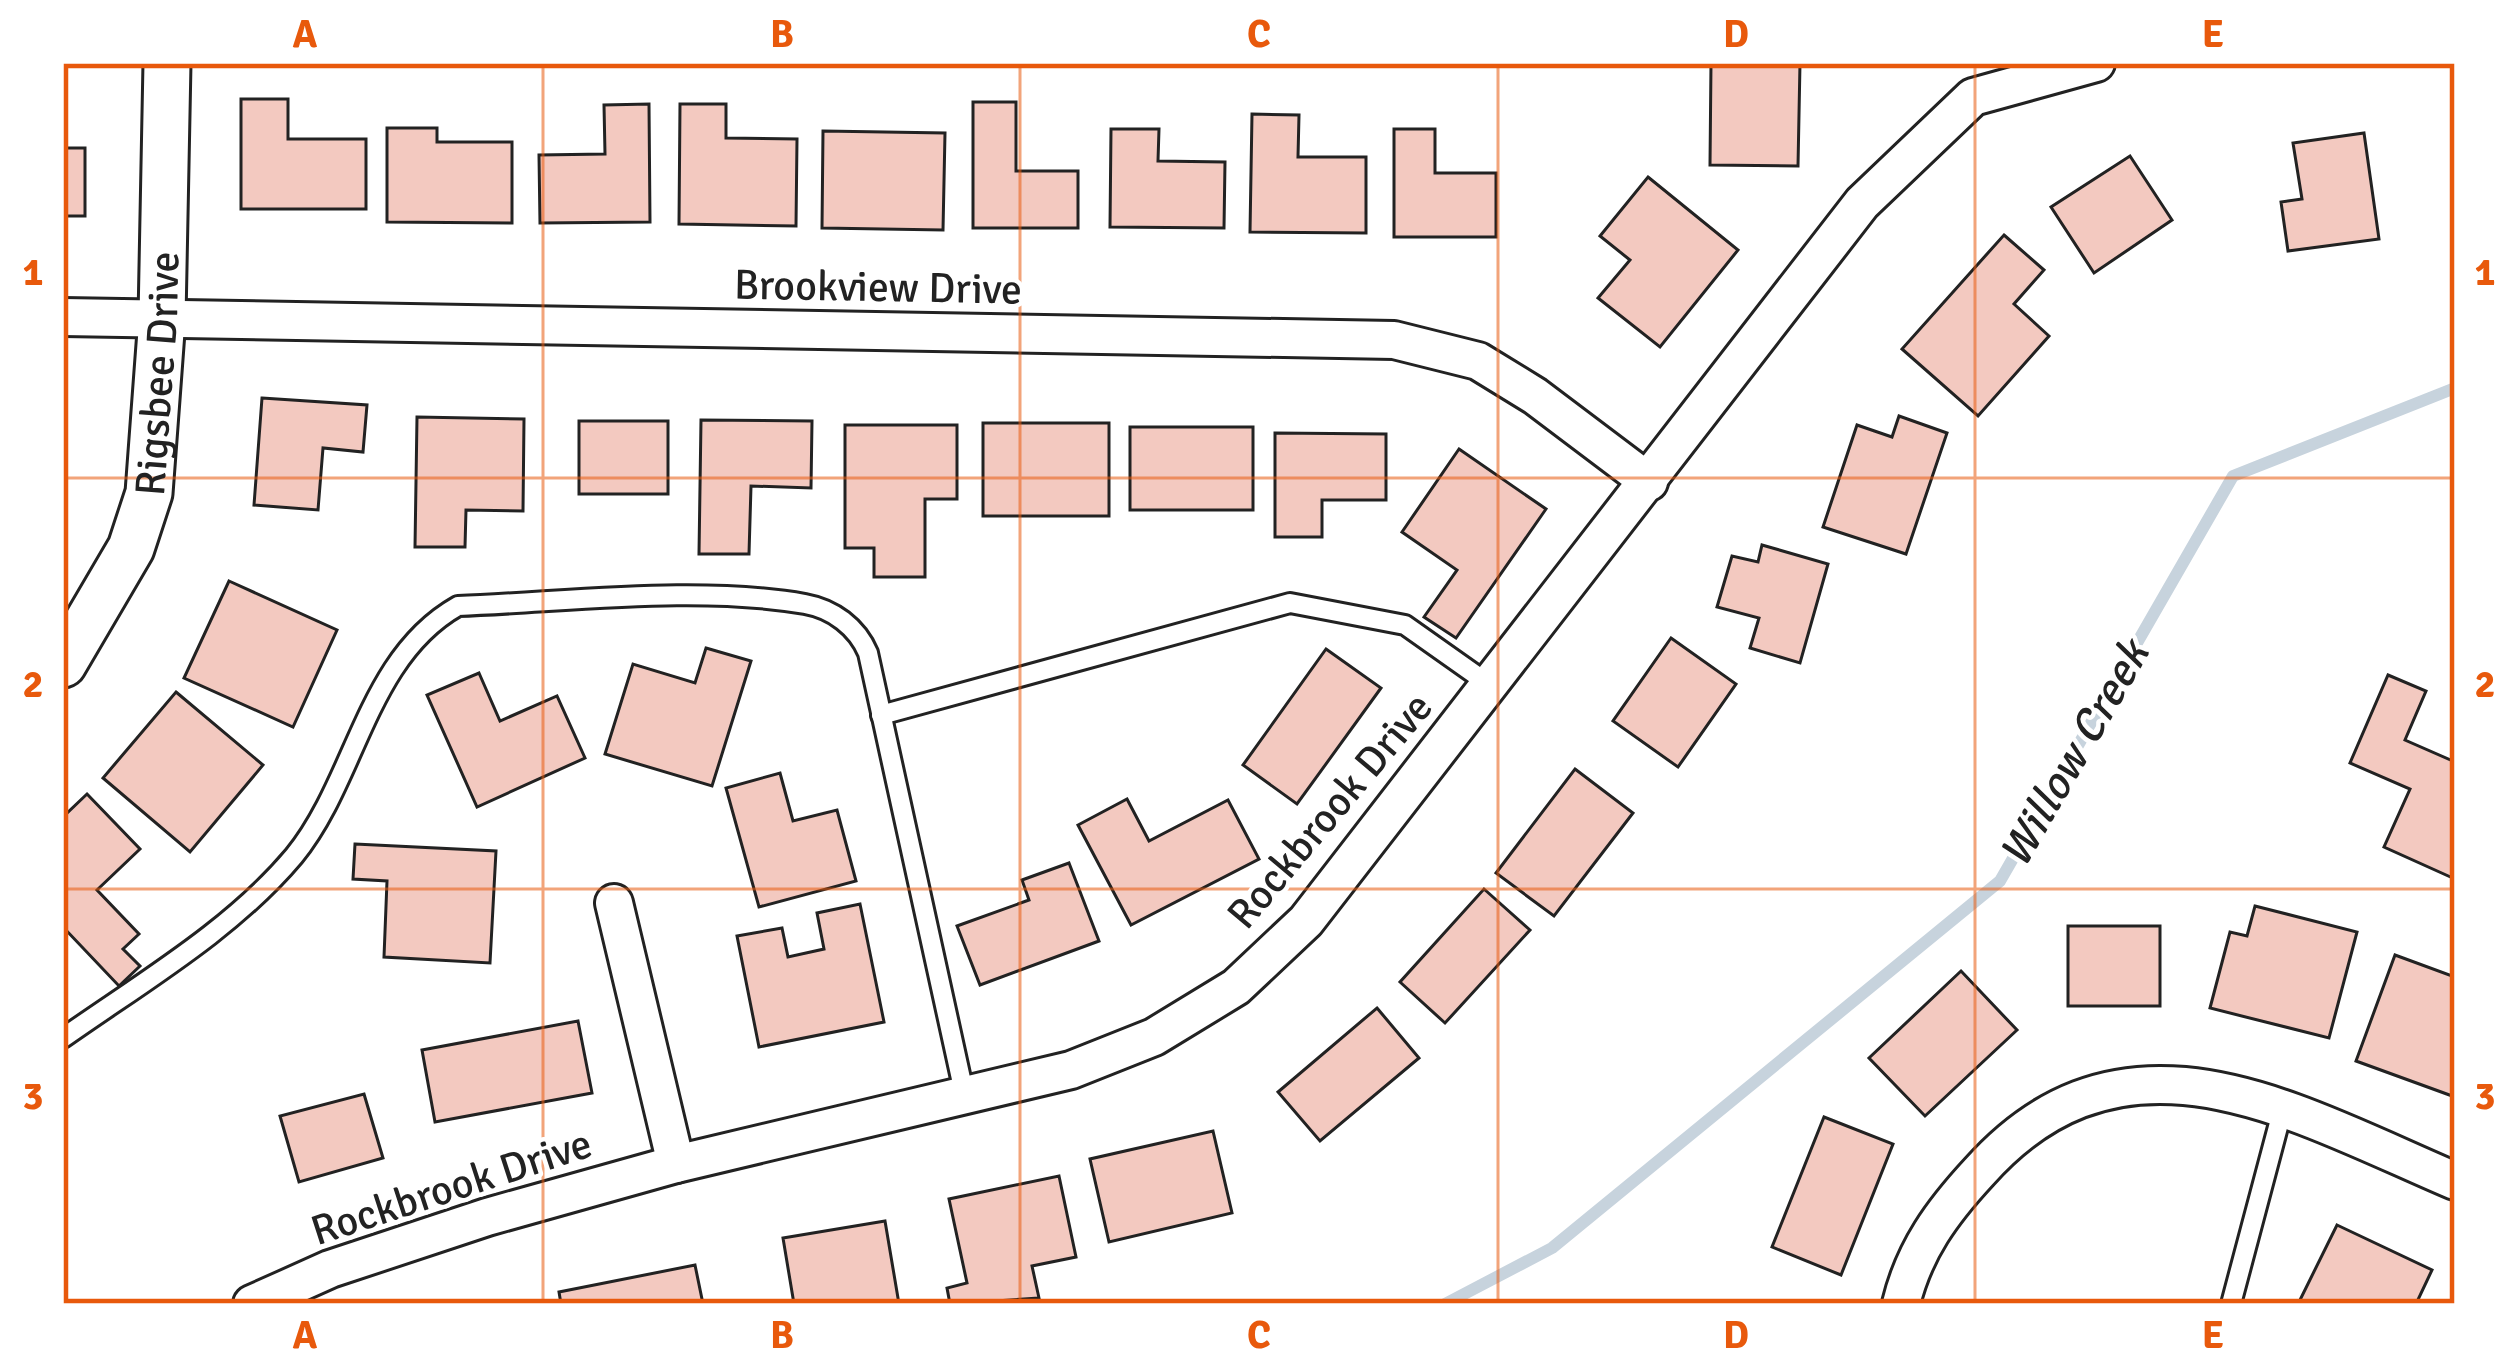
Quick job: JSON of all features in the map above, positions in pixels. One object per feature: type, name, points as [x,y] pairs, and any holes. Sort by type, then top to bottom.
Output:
[{"type":"street","name":"Rigsbee Drive","points":[[63,664],[131,548],[148,493],[162,318],[167,63]]},
{"type":"street","name":"Rockbrook Drive","points":[[252,1304],[330,1269],[442,1232],[676,1164],[1071,1070],[1154,1036],[1235,987],[1306,921],[1862,203],[1966,80],[2096,63]]},
{"type":"street","name":"Brookview Drive","points":[[63,316],[1394,340],[1478,361],[1649,482]]},
{"type":"street","points":[[614,903],[676,1164]]},
{"type":"street","points":[[1901,1304],[1936,1219],[1995,1153],[2054,1111],[2149,1082],[2204,1085],[2283,1108],[2455,1181]]},
{"type":"lane","points":[[63,1039],[193,947],[296,853],[406,647],[458,606],[707,598],[808,604],[852,625],[868,653],[964,1097]]},
{"type":"lane","points":[[881,715],[1290,603],[1405,625],[1490,686]]},
{"type":"lane","points":[[2231,1304],[2283,1108]]},
{"type":"building","points":[[1711,63],[1800,63],[1798,166],[1710,165]]},
{"type":"building","points":[[241,99],[288,99],[288,139],[366,139],[366,209],[241,209]]},
{"type":"building","points":[[973,102],[1016,102],[1016,171],[1078,171],[1078,228],[973,228]]},
{"type":"building","points":[[649,104],[650,222],[540,223],[539,155],[605,154],[604,105]]},
{"type":"building","points":[[680,104],[726,104],[726,138],[797,139],[796,226],[679,224]]},
{"type":"building","points":[[1252,114],[1299,115],[1298,157],[1366,157],[1366,233],[1250,232]]},
{"type":"building","points":[[387,128],[437,128],[437,142],[512,142],[512,223],[387,222]]},
{"type":"building","points":[[1111,129],[1159,129],[1158,161],[1225,162],[1224,228],[1110,227]]},
{"type":"building","points":[[1394,129],[1435,129],[1435,173],[1496,173],[1496,237],[1394,237]]},
{"type":"building","points":[[823,131],[945,133],[943,230],[822,228]]},
{"type":"building","points":[[2364,133],[2379,239],[2288,251],[2281,202],[2302,199],[2293,143]]},
{"type":"building","points":[[63,148],[85,148],[85,216],[63,216]]},
{"type":"building","points":[[2130,156],[2172,220],[2094,273],[2051,207]]},
{"type":"building","points":[[1648,177],[1738,250],[1660,347],[1598,298],[1630,260],[1600,236]]},
{"type":"building","points":[[2004,235],[2044,270],[2014,304],[2049,336],[1978,416],[1902,349]]},
{"type":"building","points":[[262,398],[367,405],[363,452],[323,448],[318,510],[254,505]]},
{"type":"building","points":[[1899,416],[1947,433],[1906,554],[1823,527],[1857,425],[1892,437]]},
{"type":"building","points":[[417,417],[524,419],[523,511],[466,510],[465,547],[415,547]]},
{"type":"building","points":[[701,420],[812,421],[811,488],[751,486],[749,554],[699,554]]},
{"type":"building","points":[[579,421],[668,421],[668,494],[579,494]]},
{"type":"building","points":[[983,423],[1109,423],[1109,516],[983,516]]},
{"type":"building","points":[[845,425],[957,425],[957,499],[925,499],[925,577],[874,577],[874,548],[845,548]]},
{"type":"building","points":[[1130,427],[1253,427],[1253,510],[1130,510]]},
{"type":"building","points":[[1275,433],[1386,434],[1386,500],[1322,500],[1322,537],[1275,537]]},
{"type":"building","points":[[1459,449],[1546,509],[1456,638],[1424,617],[1457,570],[1402,532]]},
{"type":"building","points":[[1762,545],[1828,564],[1800,663],[1750,648],[1759,618],[1717,607],[1732,556],[1758,562]]},
{"type":"building","points":[[229,581],[337,630],[293,727],[184,678]]},
{"type":"building","points":[[1671,638],[1736,684],[1678,767],[1613,721]]},
{"type":"building","points":[[706,648],[751,661],[712,786],[605,754],[633,664],[695,683]]},
{"type":"building","points":[[1326,649],[1381,688],[1297,804],[1243,765]]},
{"type":"building","points":[[479,673],[500,721],[557,696],[585,758],[477,807],[427,695]]},
{"type":"building","points":[[2388,675],[2426,691],[2405,740],[2455,762],[2455,879],[2384,847],[2410,789],[2350,763]]},
{"type":"building","points":[[176,692],[263,765],[190,852],[103,778]]},
{"type":"building","points":[[1575,769],[1633,813],[1554,916],[1496,873]]},
{"type":"building","points":[[780,773],[793,821],[837,810],[856,881],[759,907],[726,788]]},
{"type":"building","points":[[87,794],[140,849],[97,890],[139,934],[123,949],[140,966],[119,986],[63,927],[63,817]]},
{"type":"building","points":[[1127,799],[1149,841],[1228,800],[1259,859],[1131,925],[1078,825]]},
{"type":"building","points":[[355,844],[496,851],[490,963],[384,957],[387,881],[353,879]]},
{"type":"building","points":[[1069,863],[1099,941],[980,985],[957,926],[1029,900],[1022,880]]},
{"type":"building","points":[[1484,889],[1530,930],[1445,1023],[1400,982]]},
{"type":"building","points":[[860,904],[884,1022],[759,1047],[737,936],[782,928],[788,957],[824,949],[817,913]]},
{"type":"building","points":[[2255,906],[2357,932],[2329,1038],[2210,1008],[2230,932],[2247,936]]},
{"type":"building","points":[[2068,926],[2160,926],[2160,1006],[2068,1006]]},
{"type":"building","points":[[2395,955],[2455,977],[2455,1097],[2356,1061]]},
{"type":"building","points":[[1961,971],[2017,1030],[1925,1116],[1869,1058]]},
{"type":"building","points":[[1377,1008],[1419,1058],[1320,1141],[1278,1092]]},
{"type":"building","points":[[578,1021],[592,1093],[435,1122],[422,1050]]},
{"type":"building","points":[[364,1094],[383,1158],[299,1182],[280,1116]]},
{"type":"building","points":[[1824,1117],[1893,1144],[1841,1275],[1772,1247]]},
{"type":"building","points":[[1213,1131],[1232,1213],[1109,1242],[1090,1159]]},
{"type":"building","points":[[1059,1176],[1076,1257],[1032,1266],[1039,1298],[950,1304],[947,1288],[967,1283],[949,1199]]},
{"type":"building","points":[[885,1221],[899,1304],[794,1304],[783,1238]]},
{"type":"building","points":[[2337,1225],[2432,1270],[2416,1304],[2298,1304]]},
{"type":"building","points":[[695,1265],[703,1304],[561,1304],[559,1292]]},
{"type":"waterway","name":"Willow Creek","points":[[1445,1304],[1552,1248],[2000,881],[2233,476],[2455,388]]}]
